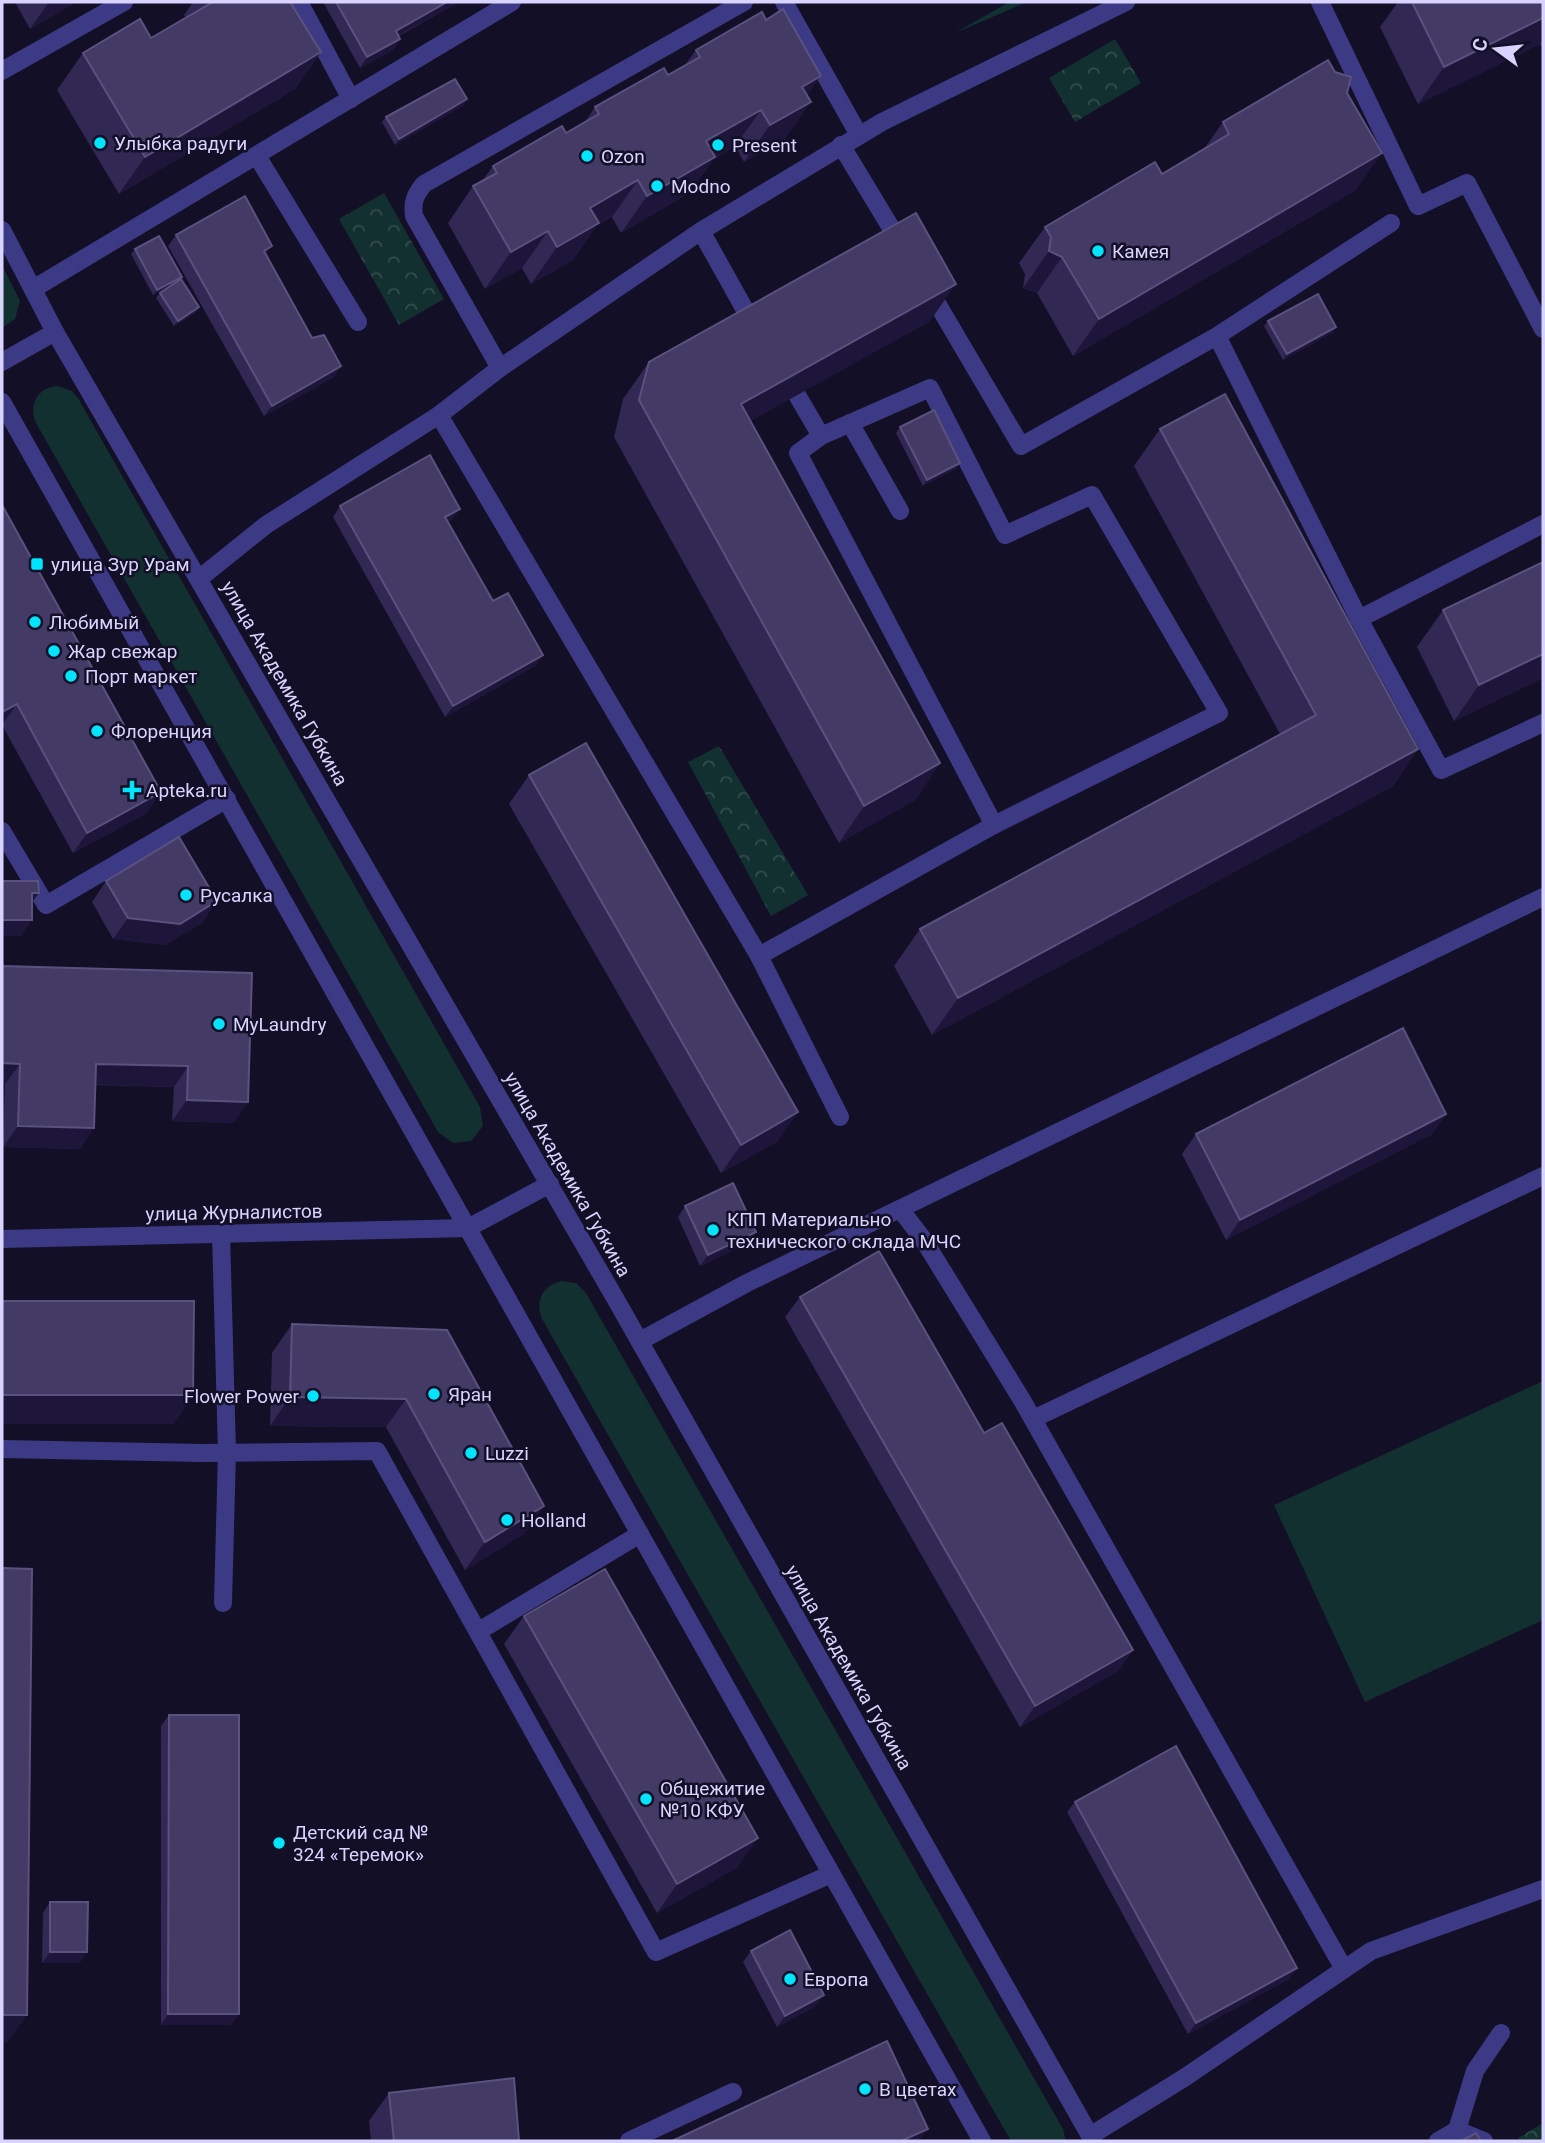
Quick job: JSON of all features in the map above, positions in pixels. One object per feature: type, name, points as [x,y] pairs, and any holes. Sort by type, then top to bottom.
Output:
[{"type":"street","points":[[2,71],[124,2]]},
{"type":"street","points":[[299,2],[351,99]]},
{"type":"street","points":[[33,289],[512,2]]},
{"type":"street","points":[[500,368],[414,216],[413,203],[418,191],[424,184],[744,2]]},
{"type":"street","points":[[784,2],[859,135]]},
{"type":"street","points":[[200,578],[266,525],[439,415],[500,368],[701,231],[859,135],[1126,2]]},
{"type":"street","points":[[1320,2],[1418,206],[1467,183],[1543,329]]},
{"type":"street","points":[[841,145],[1021,446],[1217,336],[1391,223]]},
{"type":"street","points":[[257,156],[358,322]]},
{"type":"street","name":"улица Академика Губкина","points":[[2,230],[55,331],[550,1184],[1092,2138]]},
{"type":"street","points":[[701,231],[754,326]]},
{"type":"street","points":[[2,362],[55,331]]},
{"type":"street","points":[[1217,336],[1359,619],[1441,770],[1543,723]]},
{"type":"street","points":[[758,956],[994,825],[1220,713],[1092,495],[1004,535],[930,388],[821,436],[798,453],[994,825]]},
{"type":"street","points":[[797,395],[821,436]]},
{"type":"street","points":[[2,402],[982,2141]]},
{"type":"street","points":[[439,415],[758,956],[840,1117]]},
{"type":"street","points":[[850,423],[900,511]]},
{"type":"street","points":[[1359,619],[1543,524]]},
{"type":"street","points":[[2,831],[46,905],[227,799]]},
{"type":"street","points":[[640,1341],[727,1294],[1543,897]]},
{"type":"street","points":[[1033,1419],[1543,1176]]},
{"type":"street","points":[[468,1228],[550,1184]]},
{"type":"street","points":[[901,1209],[923,1239],[1033,1419],[1344,1969]]},
{"type":"street","name":"улица Журналистов","points":[[2,1239],[468,1228]]},
{"type":"street","points":[[221,1234],[227,1452],[223,1603]]},
{"type":"street","points":[[2,1450],[377,1451],[656,1952],[831,1874]]},
{"type":"street","points":[[478,1631],[640,1534]]},
{"type":"street","points":[[1092,2138],[1371,1951],[1543,1889]]},
{"type":"street","points":[[1438,2141],[1457,2130],[1475,2071],[1501,2033]]},
{"type":"street","points":[[629,2141],[733,2092]]},
{"type":"street","points":[[1457,2130],[1484,2141]]},
{"type":"green space","points":[[1009,2],[1027,2],[955,33]]},
{"type":"green space","points":[[1115,39],[1141,83],[1075,122],[1049,78]]},
{"type":"green space","points":[[384,193],[444,299],[399,325],[339,219]]},
{"type":"green space","points":[[2,265],[20,301],[15,319],[2,328]]},
{"type":"green space","points":[[58,386],[72,391],[78,398],[480,1107],[483,1126],[471,1141],[453,1143],[438,1132],[36,423],[33,409],[36,398],[45,390]]},
{"type":"green space","points":[[719,746],[808,895],[771,916],[688,762]]},
{"type":"green space","points":[[554,1283],[576,1283],[586,1293],[1063,2129],[1066,2141],[1011,2141],[542,1319],[539,1306],[542,1295]]},
{"type":"green space","points":[[1543,1381],[1543,1620],[1365,1702],[1274,1505]]},
{"type":"green space","points":[[1543,2123],[1543,2141],[1520,2141],[1518,2138]]},
{"type":"building","points":[[213,2],[290,2],[321,52],[145,157],[83,53],[140,19],[151,38]]},
{"type":"building","points":[[336,2],[447,2],[396,31],[400,39],[367,57]]},
{"type":"building","points":[[1412,2],[1543,2],[1543,18],[1444,67]]},
{"type":"building","points":[[783,9],[821,76],[802,87],[811,102],[770,125],[761,110],[706,141],[715,157],[647,196],[638,180],[590,208],[599,223],[557,247],[548,231],[511,252],[473,186],[497,173],[493,166],[562,126],[566,133],[599,114],[595,107],[664,68],[668,75],[700,57],[696,50],[762,12],[766,20]]},
{"type":"building","points":[[1328,60],[1335,72],[1351,77],[1347,93],[1382,153],[1099,319],[1062,257],[1049,251],[1051,237],[1045,227],[1155,162],[1162,174],[1229,134],[1223,122]]},
{"type":"building","points":[[455,79],[467,99],[399,139],[386,117]]},
{"type":"building","points":[[245,196],[272,246],[264,251],[312,338],[324,335],[341,366],[272,406],[176,235]]},
{"type":"building","points":[[916,213],[956,284],[741,404],[940,763],[864,806],[639,400],[649,362]]},
{"type":"building","points":[[159,236],[182,277],[157,290],[135,249]]},
{"type":"building","points":[[181,279],[199,307],[178,321],[160,293]]},
{"type":"building","points":[[1318,294],[1336,327],[1287,354],[1268,321]]},
{"type":"building","points":[[1225,394],[1418,749],[958,998],[920,929],[1316,715],[1160,429]]},
{"type":"building","points":[[934,410],[960,463],[927,480],[900,427]]},
{"type":"building","points":[[430,455],[460,509],[445,517],[493,601],[508,593],[543,655],[453,706],[340,506]]},
{"type":"building","points":[[2,505],[161,792],[87,833],[17,704],[2,712]]},
{"type":"building","points":[[1543,562],[1543,654],[1479,685],[1443,610]]},
{"type":"building","points":[[586,743],[798,1112],[741,1145],[529,775]]},
{"type":"building","points":[[179,837],[217,901],[180,924],[128,918],[106,881]]},
{"type":"building","points":[[2,881],[38,881],[39,893],[32,893],[32,920],[2,920]]},
{"type":"building","points":[[2,966],[252,973],[248,1102],[187,1100],[188,1066],[96,1064],[94,1128],[18,1126],[20,1064],[2,1063]]},
{"type":"building","points":[[1403,1028],[1446,1114],[1240,1220],[1196,1134]]},
{"type":"building","name":"КПП Материально технического склада МЧС","points":[[733,1183],[756,1232],[708,1255],[685,1206]]},
{"type":"building","points":[[879,1251],[984,1433],[1002,1423],[1133,1650],[1035,1706],[800,1297]]},
{"type":"building","points":[[2,1301],[194,1301],[193,1395],[2,1395]]},
{"type":"building","points":[[292,1324],[447,1330],[544,1506],[485,1542],[406,1399],[290,1397]]},
{"type":"building","points":[[2,1568],[32,1569],[27,2015],[2,2015]]},
{"type":"building","name":"Общежитие №10 КФУ","points":[[605,1569],[758,1838],[677,1884],[524,1616]]},
{"type":"building","points":[[169,1715],[239,1715],[239,2014],[168,2014]]},
{"type":"building","points":[[1176,1746],[1297,1968],[1196,2023],[1075,1802]]},
{"type":"building","points":[[50,1902],[88,1902],[87,1952],[50,1952]]},
{"type":"building","points":[[790,1930],[824,1995],[785,2016],[751,1951]]},
{"type":"building","points":[[887,2041],[928,2129],[901,2141],[672,2141]]},
{"type":"building","points":[[514,2078],[519,2141],[394,2141],[389,2093]]},
{"type":"building","points":[[1476,2133],[1481,2141],[1461,2141]]},
{"type":"place","name":"Улыбка радуги","points":[[100,143]]},
{"type":"place","name":"Present","points":[[718,145]]},
{"type":"place","name":"Ozon","points":[[587,156]]},
{"type":"place","name":"Modno","points":[[657,186]]},
{"type":"place","name":"Камея","points":[[1098,251]]},
{"type":"place","name":"улица Зур Урам","points":[[37,564]]},
{"type":"place","name":"Любимый","points":[[35,622]]},
{"type":"place","name":"Жар свежар","points":[[54,651]]},
{"type":"place","name":"Порт маркет","points":[[71,676]]},
{"type":"place","name":"Флоренция","points":[[97,731]]},
{"type":"place","name":"Apteka.ru","points":[[132,790]]},
{"type":"place","name":"Русалка","points":[[186,895]]},
{"type":"place","name":"MyLaundry","points":[[219,1024]]},
{"type":"place","name":"КПП Материально технического склада МЧС","points":[[713,1230]]},
{"type":"place","name":"Яран","points":[[434,1394]]},
{"type":"place","name":"Flower Power","points":[[313,1396]]},
{"type":"place","name":"Luzzi","points":[[471,1453]]},
{"type":"place","name":"Holland","points":[[507,1520]]},
{"type":"place","name":"Общежитие №10 КФУ","points":[[646,1799]]},
{"type":"place","name":"Детский сад № 324 «Теремок»","points":[[279,1843]]},
{"type":"place","name":"Европа","points":[[790,1979]]},
{"type":"place","name":"В цветах","points":[[865,2089]]}]
